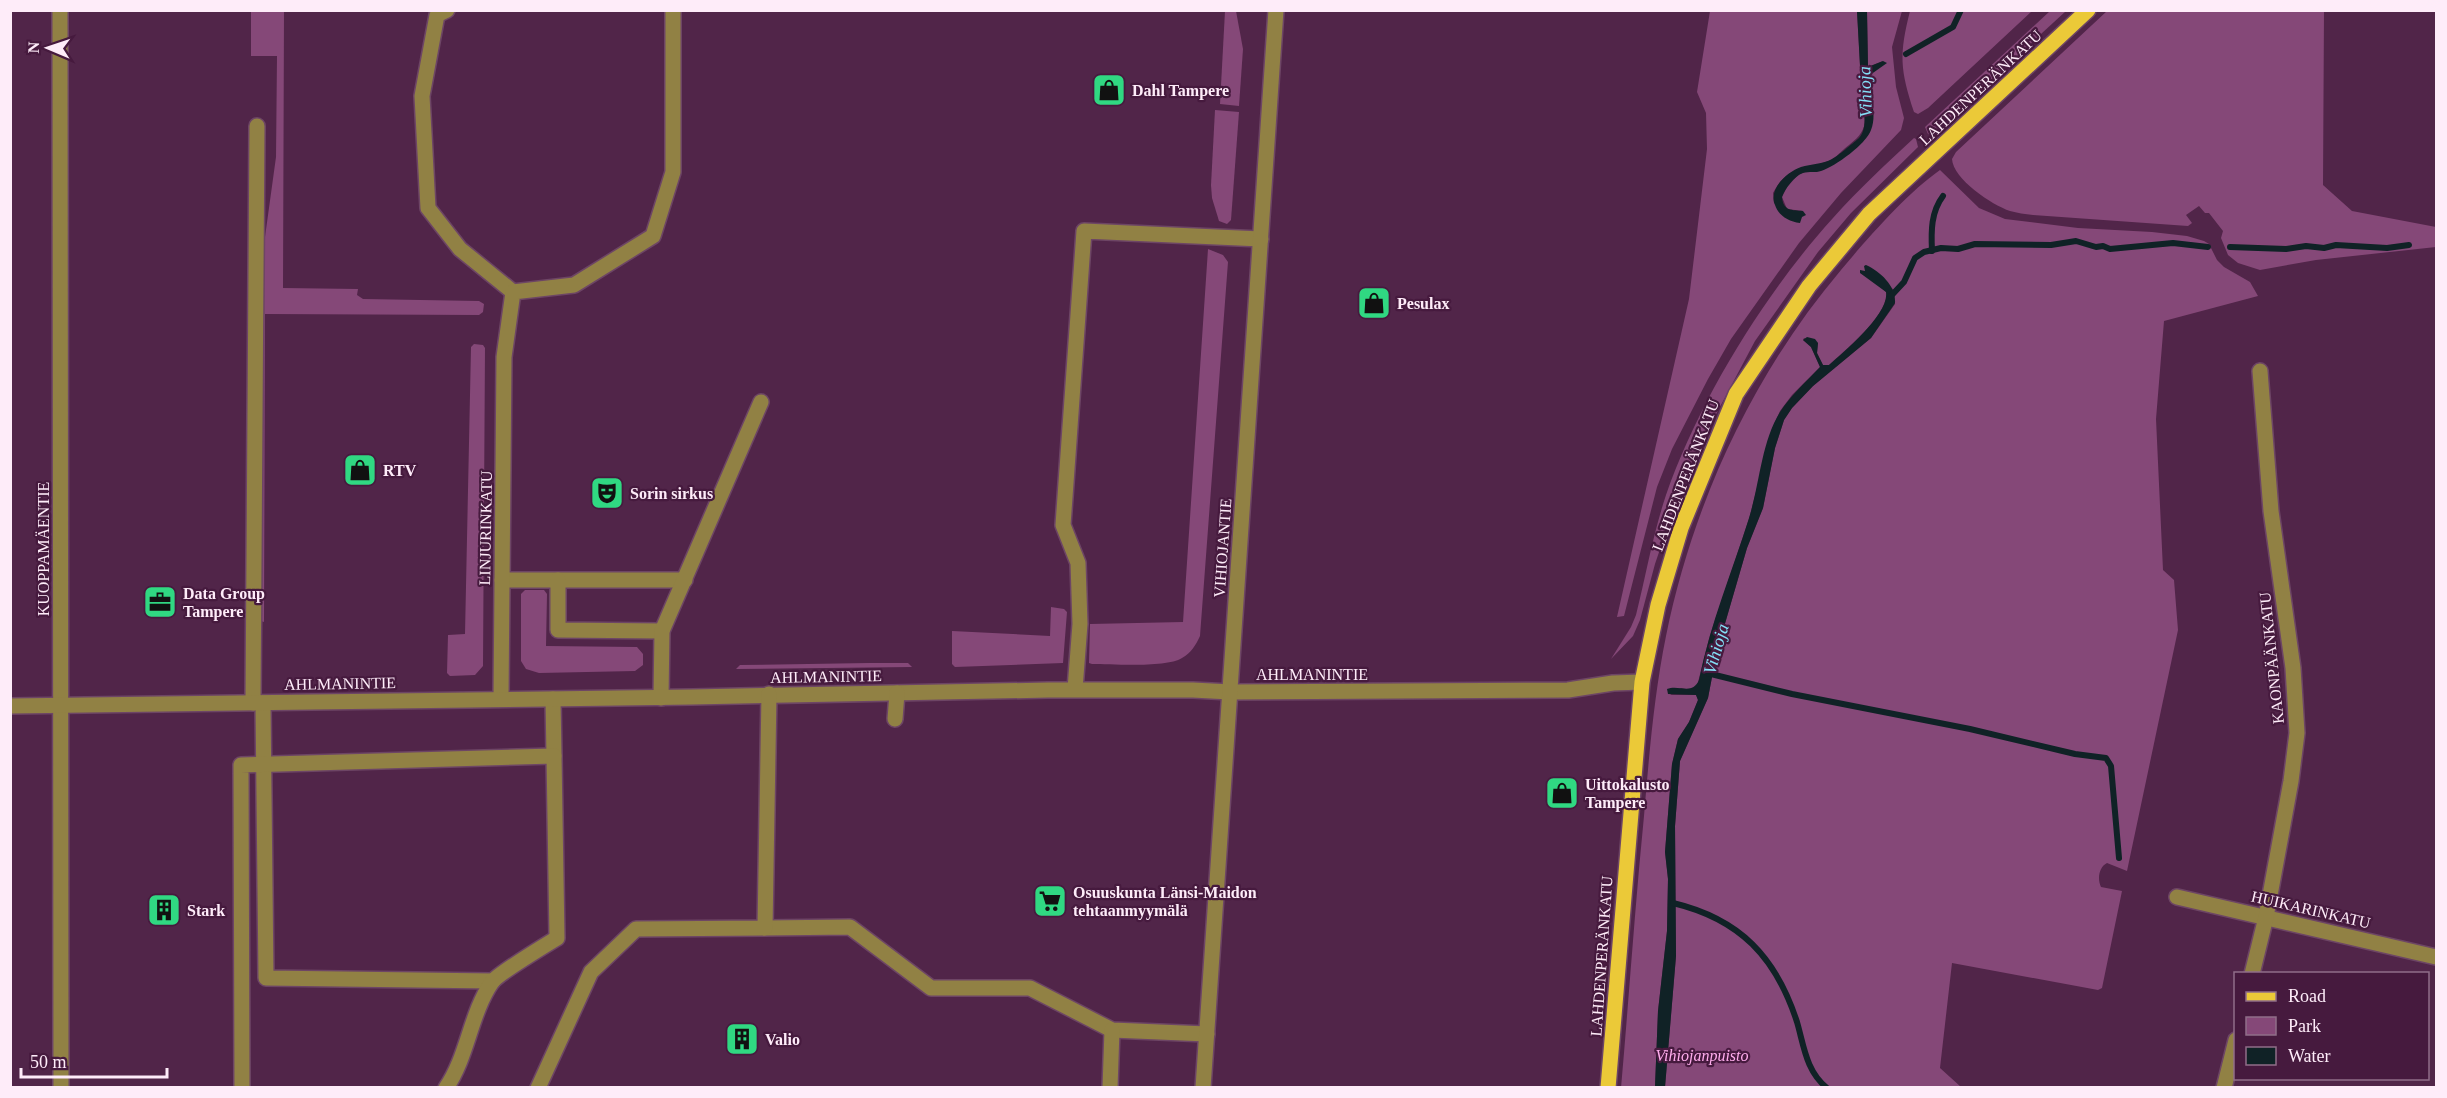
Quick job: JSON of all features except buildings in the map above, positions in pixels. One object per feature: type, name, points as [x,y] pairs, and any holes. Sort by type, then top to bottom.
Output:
[{"type":"main road","name":"LAHDENPERÄNKATU","points":[[1608,1088],[1642,682],[1658,605],[1681,528],[1736,394],[1809,286],[1869,214],[2088,10]]},
{"type":"street","name":"KUOPPAMÄENTIE","points":[[60,10],[61,1088]]},
{"type":"street","points":[[439,12],[422,96],[428,208],[460,249],[513,292],[574,285],[653,236],[674,172],[673,10]]},
{"type":"street","name":"VIHIOJANTIE","points":[[1203,1088],[1276,10]]},
{"type":"street","points":[[257,126],[258,703],[263,765],[266,978],[493,981]]},
{"type":"street","points":[[1075,689],[1080,624],[1078,563],[1063,525],[1084,231],[1260,238]]},
{"type":"street","name":"LINJURINKATU","points":[[501,699],[504,357],[513,292]]},
{"type":"street","name":"KAONPÄÄNKATU","points":[[2252,972],[2266,917],[2291,781],[2297,733],[2292,668],[2271,512],[2260,371]]},
{"type":"street","points":[[661,698],[662,631],[761,402]]},
{"type":"street","points":[[502,580],[685,580]]},
{"type":"street","points":[[558,580],[558,630],[662,631]]},
{"type":"street","name":"AHLMANINTIE","points":[[10,706],[661,698],[1075,689],[1230,692],[1568,690],[1614,683],[1642,682]]},
{"type":"street","points":[[895,718],[897,693]]},
{"type":"street","points":[[765,928],[769,694]]},
{"type":"street","points":[[446,1088],[453,1078],[477,1014],[493,981],[557,938],[553,699]]},
{"type":"street","points":[[242,1088],[241,765],[554,756]]},
{"type":"street","name":"HUIKARINKATU","points":[[2178,897],[2436,957]]},
{"type":"street","points":[[538,1088],[591,972],[636,929],[850,927],[931,987],[1030,988],[1112,1030],[1207,1034]]},
{"type":"street","points":[[1110,1088],[1112,1030]]},
{"type":"street","points":[[2224,1088],[2234,1044]]},
{"type":"green space","points":[[1910,10],[2032,11],[1928,108],[1918,114],[1914,112],[1909,97],[1903,62],[1904,39]]},
{"type":"green space","points":[[251,11],[284,11],[283,288],[358,289],[357,295],[363,299],[479,301],[484,304],[483,312],[479,315],[265,314],[264,622],[261,621],[261,266],[276,157],[277,56],[251,56]]},
{"type":"green space","points":[[1225,11],[1236,11],[1243,49],[1239,106],[1220,104]]},
{"type":"green space","points":[[1710,11],[1857,11],[1864,126],[1855,140],[1834,158],[1792,172],[1779,184],[1773,193],[1774,203],[1801,218],[1803,211],[1787,209],[1782,197],[1787,187],[1798,175],[1823,170],[1863,142],[1873,108],[1870,75],[1883,61],[1868,67],[1867,11],[1902,11],[1892,47],[1896,87],[1904,118],[1901,130],[1841,193],[1799,243],[1731,339],[1672,449],[1657,487],[1624,616],[1617,617],[1689,299],[1707,149],[1706,113],[1697,92]]},
{"type":"green space","points":[[2050,11],[2066,11],[1931,135],[1928,134],[1925,127]]},
{"type":"green space","points":[[2107,11],[2324,11],[2323,185],[2352,211],[2436,227],[2436,247],[2316,260],[2260,270],[2238,263],[2228,255],[2221,238],[2223,231],[2209,213],[2205,213],[2199,206],[2186,215],[2192,223],[2188,226],[2024,214],[2002,208],[1984,197],[1966,183],[1954,167],[1952,159],[1956,152]]},
{"type":"green space","points":[[1215,110],[1239,112],[1231,220],[1227,224],[1219,221],[1212,198]]},
{"type":"green space","points":[[1914,138],[1918,147],[1851,213],[1818,252],[1755,341],[1697,450],[1680,490],[1633,636],[1611,659],[1636,615],[1666,495],[1696,422],[1715,385],[1759,314],[1808,248],[1852,197]]},
{"type":"green space","name":"Vihiojanpuisto","points":[[1940,170],[1979,208],[2005,219],[2078,228],[2152,232],[2187,236],[2204,241],[2209,244],[2217,260],[2224,267],[2250,282],[2258,296],[2164,321],[2156,419],[2163,570],[2174,580],[2178,630],[2127,871],[2107,863],[2102,867],[2100,874],[2101,887],[2122,891],[2102,988],[2098,990],[1952,963],[1940,1068],[1961,1087],[1665,1087],[1676,956],[1675,826],[1680,761],[1708,698],[1717,651],[1747,548],[1763,508],[1775,448],[1784,420],[1813,386],[1871,338],[1895,304],[1894,290],[1865,265],[1865,271],[1886,292],[1881,311],[1855,342],[1829,365],[1823,365],[1817,353],[1818,343],[1804,338],[1803,340],[1811,347],[1820,367],[1792,395],[1780,411],[1772,429],[1749,519],[1710,635],[1697,686],[1690,690],[1681,688],[1670,695],[1696,695],[1698,700],[1689,722],[1678,739],[1672,764],[1665,852],[1668,879],[1667,931],[1658,1011],[1655,1087],[1621,1088],[1655,703],[1666,636],[1692,537],[1731,442],[1780,352],[1809,310],[1841,270],[1888,217]]},
{"type":"green space","points":[[1208,249],[1223,255],[1228,262],[1200,636],[1188,654],[1174,661],[1125,665],[1092,664],[1089,663],[1090,624],[1183,622]]},
{"type":"green space","points":[[474,344],[483,345],[485,348],[483,666],[475,675],[450,676],[447,673],[448,635],[465,634],[471,347]]},
{"type":"green space","points":[[525,590],[544,590],[547,594],[546,646],[637,647],[643,654],[643,665],[635,671],[539,673],[526,669],[521,661],[521,594]]},
{"type":"green space","points":[[1051,607],[1064,609],[1067,612],[1063,663],[955,667],[952,664],[952,631],[1050,636]]},
{"type":"green space","points":[[908,663],[912,667],[736,669],[740,665]]},
{"type":"water","name":"Vihioja","points":[[1857,11],[1867,11],[1868,67],[1883,61],[1887,63],[1870,75],[1874,116],[1871,130],[1857,148],[1842,160],[1821,171],[1803,173],[1790,183],[1782,197],[1784,205],[1789,209],[1803,211],[1806,215],[1802,217],[1800,223],[1792,221],[1784,217],[1775,205],[1776,187],[1796,169],[1825,162],[1835,157],[1858,139],[1863,131]]},
{"type":"water","name":"Vihioja","points":[[1866,265],[1890,285],[1895,303],[1871,338],[1813,386],[1784,420],[1775,448],[1763,508],[1747,548],[1717,651],[1708,698],[1680,761],[1675,826],[1676,956],[1665,1087],[1655,1087],[1658,1011],[1667,931],[1668,879],[1665,852],[1672,764],[1678,739],[1689,722],[1698,700],[1696,695],[1668,694],[1667,689],[1689,689],[1699,680],[1715,618],[1753,505],[1765,450],[1774,424],[1784,406],[1820,367],[1811,347],[1803,340],[1807,337],[1815,339],[1818,343],[1817,353],[1823,365],[1829,365],[1865,332],[1881,310],[1886,292],[1860,273],[1860,270],[1865,271],[1864,266]]},
{"type":"waterway","points":[[1906,54],[1953,27],[1961,10]]},
{"type":"waterway","points":[[1932,251],[1934,215],[1943,196]]},
{"type":"waterway","points":[[1891,296],[1904,282],[1915,258],[1924,252],[1941,248],[1958,249],[1975,244],[2051,245],[2076,241],[2110,249],[2173,243],[2208,247]]},
{"type":"waterway","points":[[2230,247],[2286,249],[2306,246],[2324,248],[2336,245],[2387,248],[2409,245]]},
{"type":"waterway","name":"Vihioja","points":[[1707,673],[1792,694],[1970,729],[2075,754],[2106,758],[2111,766],[2119,858]]},
{"type":"waterway","points":[[1673,903],[1718,919],[1752,944],[1766,960],[1788,999],[1810,1066],[1827,1088]]},
{"type":"place","name":"Dahl Tampere","points":[[1109,90]]},
{"type":"place","name":"Pesulax","points":[[1374,303]]},
{"type":"place","name":"RTV","points":[[360,470]]},
{"type":"place","name":"Sorin sirkus","points":[[607,493]]},
{"type":"place","name":"Data Group Tampere","points":[[160,602]]},
{"type":"place","name":"Uittokalusto Tampere","points":[[1562,793]]},
{"type":"place","name":"Osuuskunta Länsi-Maidon tehtaanmyymälä","points":[[1050,901]]},
{"type":"place","name":"Stark","points":[[164,910]]},
{"type":"place","name":"Valio","points":[[742,1039]]}]
